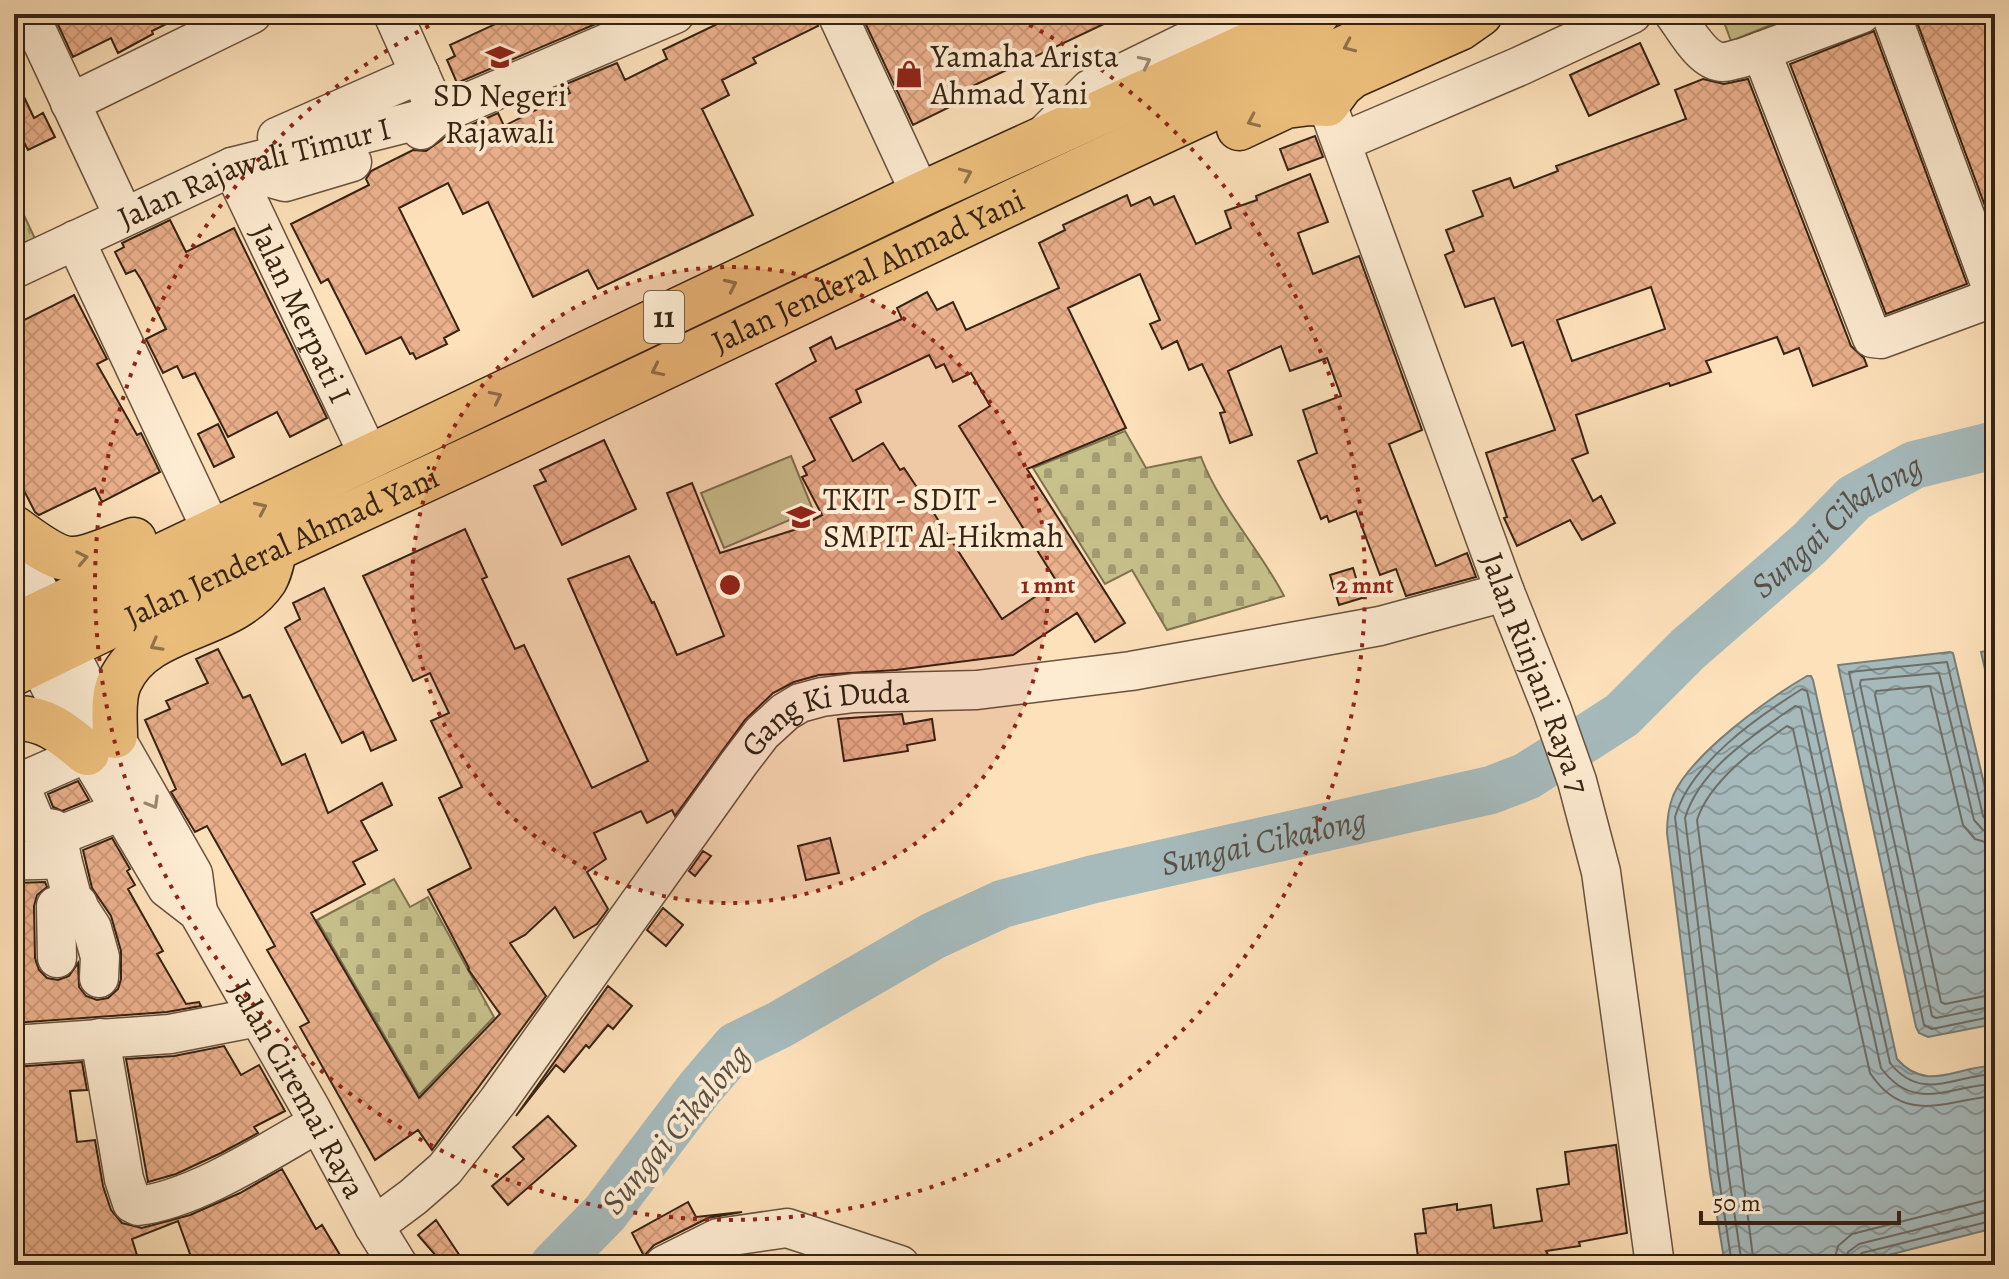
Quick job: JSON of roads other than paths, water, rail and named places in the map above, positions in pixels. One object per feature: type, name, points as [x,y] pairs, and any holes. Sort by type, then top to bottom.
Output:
[{"type":"highway","name":"Jalan Jenderal Ahmad Yani","points":[[30,636],[206,533],[921,195],[1317,14]]},
{"type":"highway","name":"Jalan Jenderal Ahmad Yani","points":[[30,636],[274,551],[1078,171],[1420,14]]},
{"type":"highway","points":[[1078,171],[1117,179],[1135,175],[1286,106],[1310,103],[1334,122],[1341,85],[1352,76],[1460,28],[1480,14]]},
{"type":"highway","points":[[14,528],[58,558],[76,561],[157,534],[206,533]]},
{"type":"highway","points":[[14,718],[32,718],[101,744],[119,682],[132,661],[152,646],[245,600],[267,577],[274,551]]},
{"type":"street","points":[[29,14],[124,217]]},
{"type":"street","points":[[70,103],[252,14]]},
{"type":"street","points":[[393,14],[438,115]]},
{"type":"street","name":"Jalan Rajawali Timur I","points":[[14,269],[232,167],[438,115],[675,14]]},
{"type":"street","points":[[837,14],[921,195]]},
{"type":"street","points":[[1039,141],[1090,89],[1243,14]]},
{"type":"street","points":[[1334,122],[1520,66],[1632,14]]},
{"type":"street","points":[[1674,14],[1712,59],[1722,62],[1861,14]]},
{"type":"street","points":[[1761,51],[1872,338],[1881,339],[1995,297],[1891,14]]},
{"type":"street","points":[[232,167],[256,146],[420,74]]},
{"type":"street","name":"Jalan Rinjani Raya 7","points":[[1334,122],[1577,781],[1601,872],[1655,1265]]},
{"type":"street","name":"Jalan Merpati I","points":[[232,167],[370,458]]},
{"type":"street","points":[[75,240],[206,533]]},
{"type":"street","name":"Jalan Ciremai Raya","points":[[14,541],[30,636],[101,744],[193,874],[198,912],[318,1123],[384,1252]]},
{"type":"street","name":"Gang Ki Duda","points":[[384,1252],[413,1197],[445,1169],[498,1101],[739,763],[762,733],[800,703],[854,693],[977,690],[1131,671],[1380,626],[1505,592]]},
{"type":"street","points":[[99,978],[100,957],[92,928],[69,892],[53,829],[37,826],[16,784],[101,744]]},
{"type":"street","name":"Jalan Ciremai Raya","points":[[101,744],[121,811],[167,888],[198,912]]},
{"type":"street","points":[[14,861],[35,858],[43,862],[60,848],[121,811]]},
{"type":"street","points":[[57,958],[56,906],[78,904]]},
{"type":"street","points":[[14,1045],[170,1034],[258,1017]]},
{"type":"street","points":[[100,1038],[124,1179],[132,1203],[138,1206],[163,1201],[214,1180],[318,1123]]},
{"type":"street","points":[[664,1265],[718,1238],[787,1228],[900,1265]]},
{"type":"water","points":[[1995,649],[1995,713],[1981,652]]},
{"type":"water","points":[[1953,653],[1995,830],[1995,1024],[1928,1037],[1919,1033],[1916,1027],[1838,665]]},
{"type":"water","points":[[1807,676],[1813,680],[1897,1059],[1920,1075],[1932,1076],[1995,1066],[1995,1228],[1849,1265],[1725,1265],[1710,1173],[1667,833],[1668,814],[1682,780],[1713,746],[1772,698]]},
{"type":"waterway","name":"Sungai Cikalong","points":[[554,1265],[605,1213],[700,1088],[736,1046],[779,1025],[933,936],[1002,904],[1094,879],[1491,790],[1527,776],[1622,715],[1688,649],[1809,544],[1854,498],[1914,465],[1995,445]]},
{"type":"place","name":"SD Negeri Rajawali","points":[[500,57]]},
{"type":"place","name":"Yamaha Arista Ahmad Yani","points":[[909,74]]},
{"type":"place","name":"TKIT - SDIT - SMPIT Al-Hikmah","points":[[801,517]]}]
